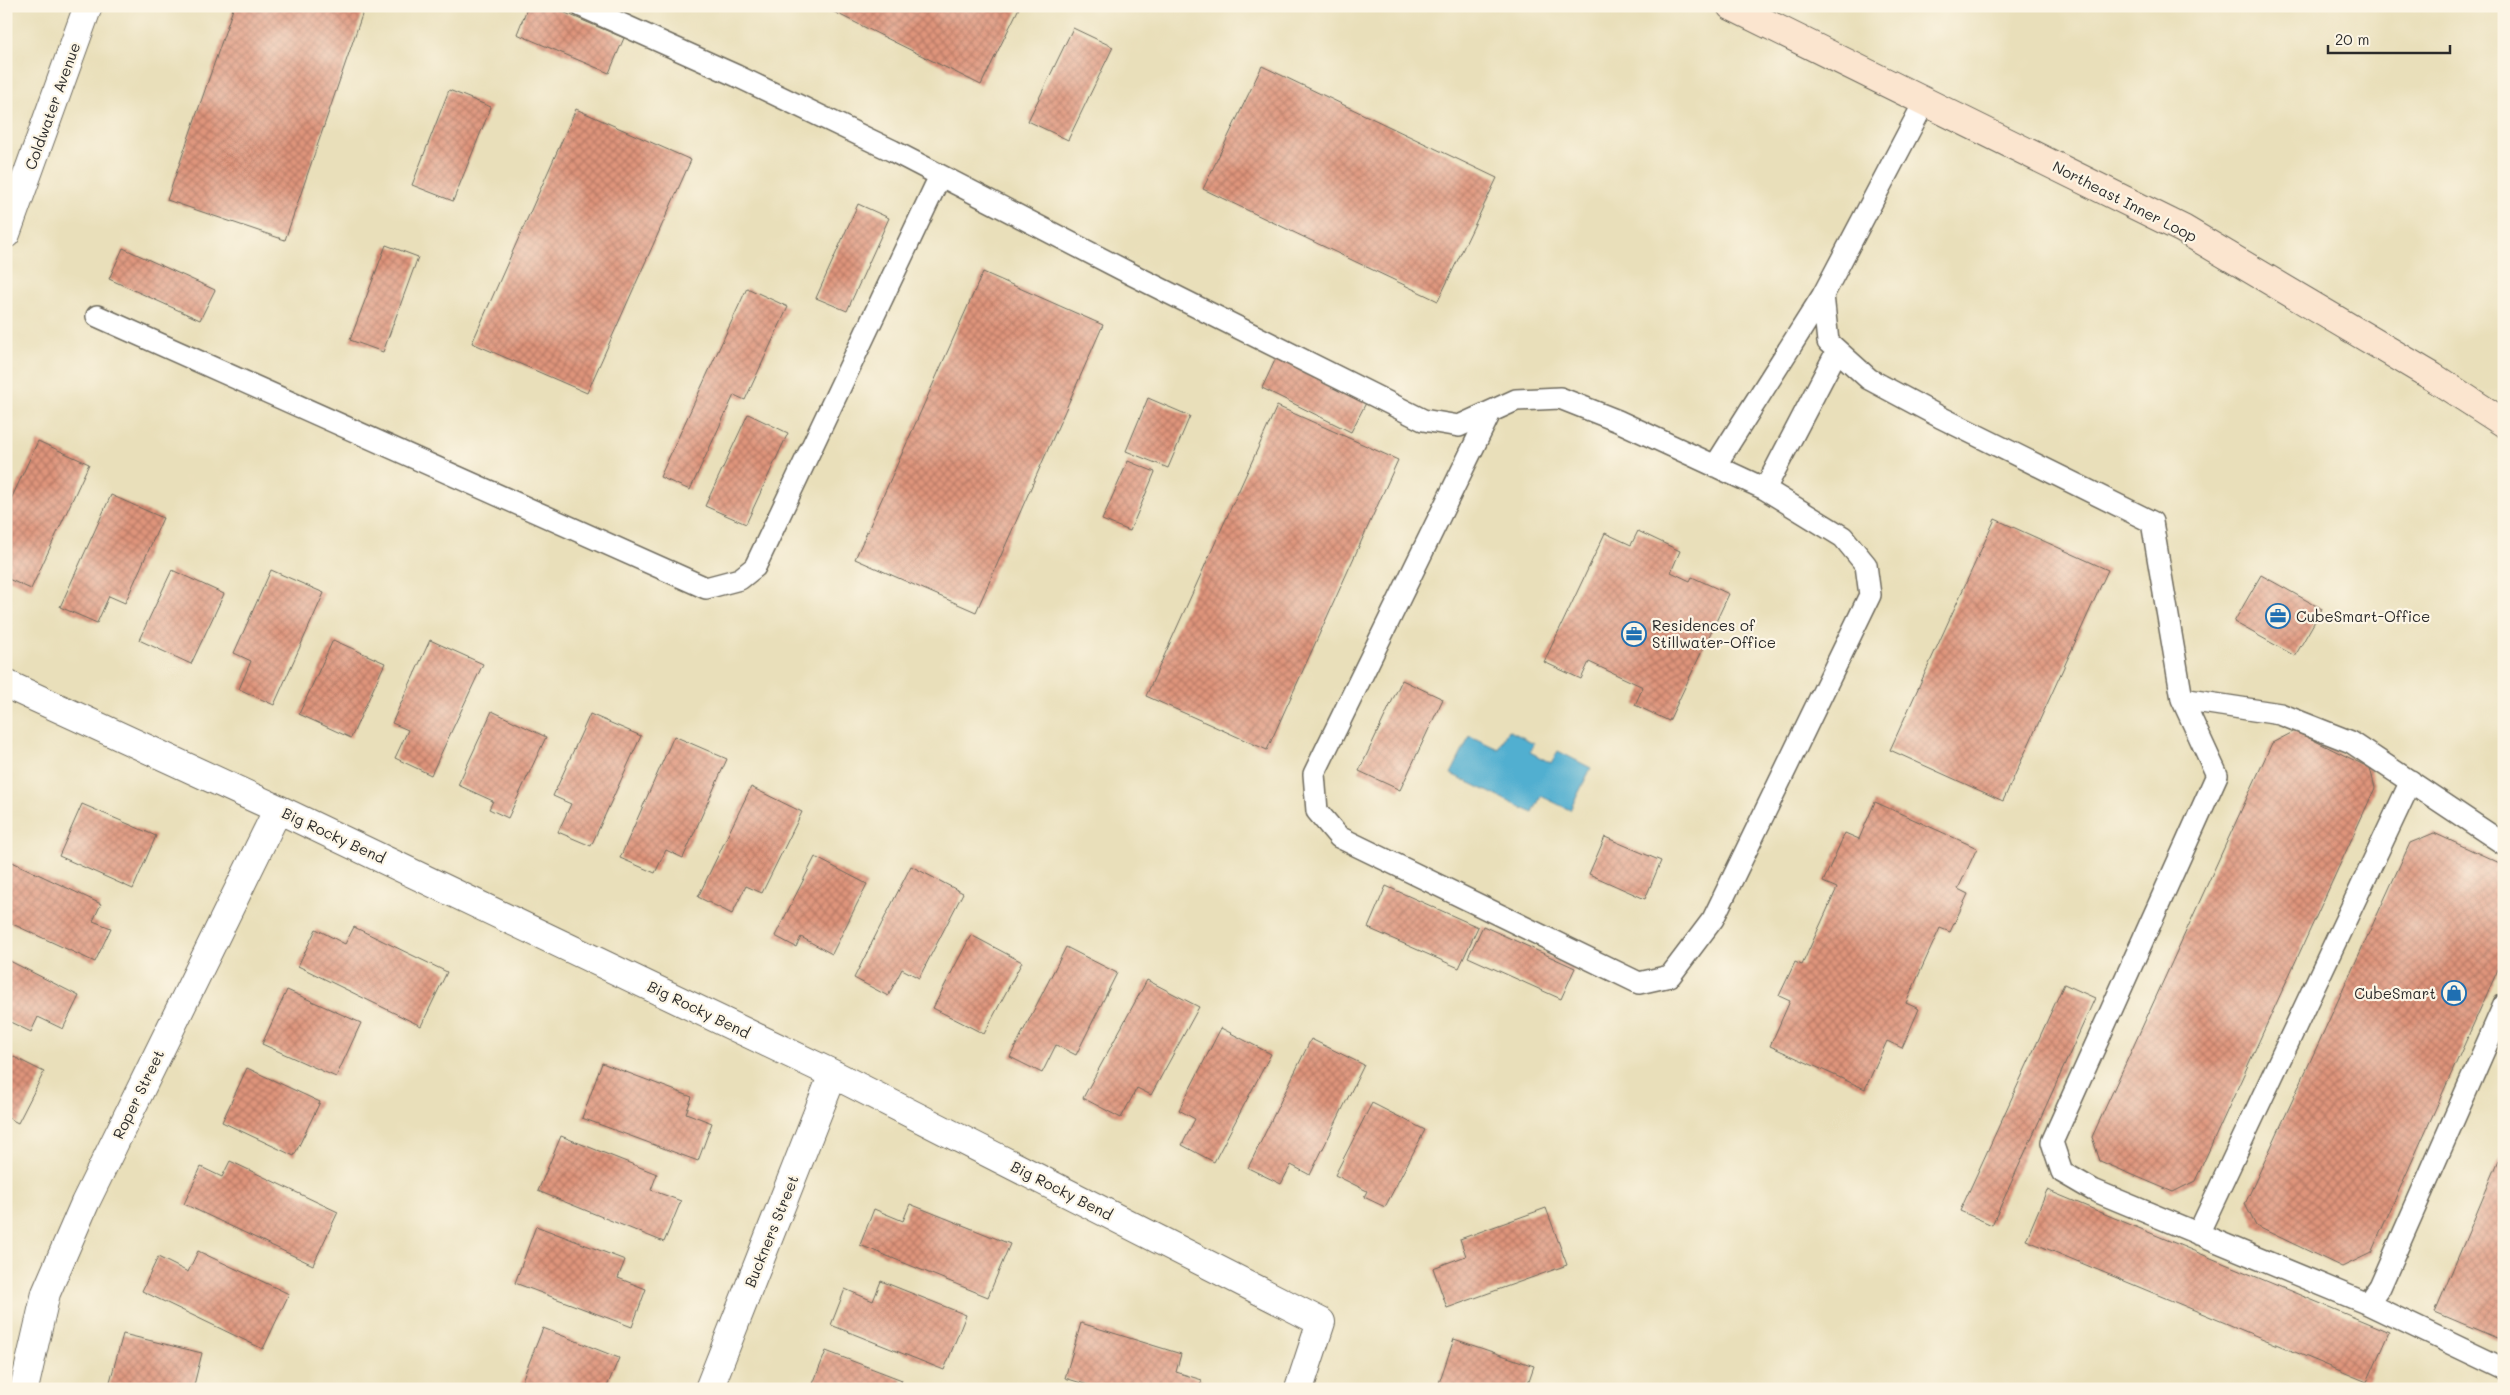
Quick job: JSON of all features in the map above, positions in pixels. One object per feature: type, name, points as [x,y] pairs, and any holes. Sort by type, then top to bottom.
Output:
[{"type":"main road","name":"Northeast Inner Loop","points":[[1731,6],[2183,229],[2433,376],[2504,423]]},
{"type":"street","name":"Coldwater Avenue","points":[[6,234],[88,6]]},
{"type":"street","name":"Big Rocky Bend","points":[[6,684],[278,809],[834,1074],[1321,1322],[1299,1389]]},
{"type":"street","name":"Roper Street","points":[[24,1389],[46,1293],[85,1203],[278,809]]},
{"type":"street","name":"Buckners Street","points":[[708,1389],[834,1074]]},
{"type":"lane","points":[[581,6],[737,76],[940,176],[1423,420],[1459,426],[1516,400],[1560,398],[1765,488],[1843,537],[1866,565],[1870,595],[1713,919],[1670,976],[1639,983],[1339,837],[1317,811],[1314,774],[1490,413]]},
{"type":"lane","points":[[1715,466],[1823,295],[1925,101]]},
{"type":"lane","points":[[97,316],[706,588],[740,579],[755,566],[940,176]]},
{"type":"lane","points":[[1823,295],[1828,342],[1870,379],[1940,417],[2152,522],[2182,699],[2217,775],[2052,1142],[2062,1172],[2093,1190],[2368,1304],[2504,1369]]},
{"type":"lane","points":[[1765,488],[1837,351]]},
{"type":"lane","points":[[2182,699],[2280,714],[2352,742],[2504,844]]},
{"type":"lane","points":[[2198,1234],[2411,781]]},
{"type":"lane","points":[[2368,1304],[2380,1287],[2504,1005]]},
{"type":"water","points":[[1508,730],[1534,743],[1530,752],[1551,763],[1558,751],[1591,768],[1570,810],[1541,796],[1533,813],[1451,774],[1470,736],[1498,749]]},
{"type":"building","points":[[234,6],[365,6],[285,240],[167,200]]},
{"type":"building","points":[[528,6],[549,6],[624,38],[609,73],[517,34]]},
{"type":"building","points":[[822,6],[1020,6],[981,85]]},
{"type":"building","points":[[1073,28],[1113,47],[1068,140],[1028,121]]},
{"type":"building","points":[[1262,66],[1497,178],[1438,301],[1203,189]]},
{"type":"building","points":[[449,90],[491,107],[453,201],[412,185]]},
{"type":"building","points":[[576,109],[691,160],[587,393],[472,343]]},
{"type":"building","points":[[858,204],[889,218],[847,311],[816,298]]},
{"type":"building","points":[[386,245],[418,257],[383,352],[350,340]]},
{"type":"building","points":[[123,248],[215,290],[200,320],[109,279]]},
{"type":"building","points":[[983,272],[1103,325],[976,612],[855,559]]},
{"type":"building","points":[[747,288],[788,307],[745,400],[734,395],[690,490],[660,477]]},
{"type":"building","points":[[1277,356],[1367,401],[1351,432],[1262,388]]},
{"type":"building","points":[[1148,398],[1190,416],[1168,468],[1126,451]]},
{"type":"building","points":[[1277,406],[1398,460],[1267,750],[1146,696]]},
{"type":"building","points":[[748,414],[788,433],[746,524],[705,506]]},
{"type":"building","points":[[38,441],[89,464],[31,589],[6,578],[6,510]]},
{"type":"building","points":[[1128,461],[1155,472],[1130,531],[1102,520]]},
{"type":"building","points":[[111,495],[163,518],[125,603],[109,596],[97,623],[60,607]]},
{"type":"building","points":[[1995,519],[2108,570],[2003,801],[1890,750]]},
{"type":"building","name":"Residences of Stillwater-Office","points":[[1638,531],[1680,551],[1671,572],[1690,581],[1692,577],[1729,594],[1669,721],[1635,705],[1643,687],[1589,662],[1581,679],[1544,662],[1605,533],[1631,545]]},
{"type":"building","points":[[172,570],[224,594],[191,664],[139,640]]},
{"type":"building","points":[[271,570],[324,593],[274,705],[239,689],[251,661],[234,653]]},
{"type":"building","name":"CubeSmart-Office","points":[[2261,575],[2322,609],[2295,656],[2234,622]]},
{"type":"building","points":[[333,640],[385,663],[351,738],[299,714]]},
{"type":"building","points":[[430,640],[483,664],[431,775],[395,758],[408,730],[392,723]]},
{"type":"building","points":[[1402,680],[1443,699],[1400,790],[1359,771]]},
{"type":"building","points":[[492,711],[546,737],[508,818],[489,809],[493,801],[458,785]]},
{"type":"building","points":[[590,714],[641,736],[591,846],[558,832],[571,804],[553,796]]},
{"type":"building","points":[[2295,731],[2370,768],[2375,788],[2195,1181],[2173,1192],[2100,1161],[2092,1137],[2272,743]]},
{"type":"building","points":[[674,736],[727,759],[683,858],[666,850],[655,873],[620,858]]},
{"type":"building","points":[[751,787],[802,812],[762,893],[746,886],[732,914],[698,897]]},
{"type":"building","points":[[1875,802],[1977,848],[1958,889],[1968,894],[1950,932],[1940,928],[1906,1003],[1919,1009],[1902,1048],[1887,1041],[1865,1089],[1770,1046],[1790,1001],[1779,996],[1795,962],[1802,965],[1837,888],[1823,882],[1845,833],[1859,839]]},
{"type":"building","points":[[82,804],[156,836],[133,889],[59,856]]},
{"type":"building","points":[[2434,833],[2504,865],[2504,956],[2371,1253],[2342,1267],[2256,1226],[2245,1204],[2410,843]]},
{"type":"building","points":[[1605,837],[1661,861],[1645,899],[1589,874]]},
{"type":"building","points":[[815,857],[867,884],[832,954],[801,937],[796,947],[775,936]]},
{"type":"building","points":[[6,859],[101,904],[93,921],[111,928],[95,962],[6,921]]},
{"type":"building","points":[[911,866],[963,893],[919,978],[902,969],[888,996],[854,978]]},
{"type":"building","points":[[1386,886],[1478,927],[1459,968],[1368,928]]},
{"type":"building","points":[[1483,926],[1575,968],[1561,999],[1468,957]]},
{"type":"building","points":[[354,927],[447,972],[421,1026],[298,966],[316,929],[345,944]]},
{"type":"building","points":[[971,935],[1022,962],[984,1034],[933,1008]]},
{"type":"building","points":[[1066,947],[1117,973],[1076,1055],[1056,1045],[1042,1073],[1010,1057]]},
{"type":"building","points":[[6,959],[79,996],[63,1029],[38,1017],[31,1032],[6,1020]]},
{"type":"building","points":[[1147,980],[1199,1007],[1151,1095],[1137,1088],[1121,1118],[1083,1098]]},
{"type":"building","points":[[2064,984],[2095,998],[1992,1225],[1960,1211]]},
{"type":"building","points":[[287,990],[361,1023],[336,1077],[262,1044]]},
{"type":"building","points":[[1221,1028],[1271,1054],[1214,1162],[1182,1145],[1195,1119],[1179,1110]]},
{"type":"building","points":[[1311,1039],[1364,1065],[1310,1175],[1291,1165],[1281,1184],[1248,1168]]},
{"type":"building","points":[[6,1053],[44,1072],[18,1123],[6,1117]]},
{"type":"building","points":[[602,1063],[692,1097],[686,1113],[712,1123],[698,1161],[582,1118]]},
{"type":"building","points":[[247,1068],[320,1102],[294,1156],[222,1122]]},
{"type":"building","points":[[1372,1103],[1425,1130],[1385,1207],[1364,1197],[1367,1191],[1335,1175]]},
{"type":"building","points":[[561,1136],[657,1174],[651,1190],[681,1201],[664,1242],[538,1191]]},
{"type":"building","points":[[2504,1148],[2504,1341],[2435,1312]]},
{"type":"building","points":[[230,1161],[338,1212],[313,1265],[184,1204],[201,1167],[222,1177]]},
{"type":"building","points":[[2047,1190],[2389,1332],[2367,1382],[2026,1240]]},
{"type":"building","points":[[910,1204],[1010,1244],[988,1297],[860,1245],[874,1209],[903,1221]]},
{"type":"building","points":[[1546,1208],[1567,1265],[1447,1308],[1433,1268],[1466,1256],[1460,1239]]},
{"type":"building","points":[[536,1226],[625,1260],[618,1278],[646,1289],[632,1327],[515,1283]]},
{"type":"building","points":[[198,1251],[289,1294],[263,1349],[142,1291],[158,1257],[188,1272]]},
{"type":"building","points":[[881,1281],[966,1315],[944,1370],[831,1325],[845,1289],[873,1301]]},
{"type":"building","points":[[1081,1323],[1181,1354],[1176,1372],[1202,1380],[1199,1389],[1101,1389],[1065,1378]]},
{"type":"building","points":[[543,1328],[619,1358],[606,1389],[535,1389],[521,1383]]},
{"type":"building","points":[[123,1334],[202,1353],[193,1389],[108,1389]]},
{"type":"building","points":[[1454,1339],[1534,1366],[1526,1389],[1437,1389]]},
{"type":"building","points":[[826,1351],[902,1380],[898,1389],[811,1389]]},
{"type":"place","name":"CubeSmart-Office","points":[[2278,616]]},
{"type":"place","name":"Residences of Stillwater-Office","points":[[1634,634]]},
{"type":"place","name":"CubeSmart","points":[[2454,993]]}]
